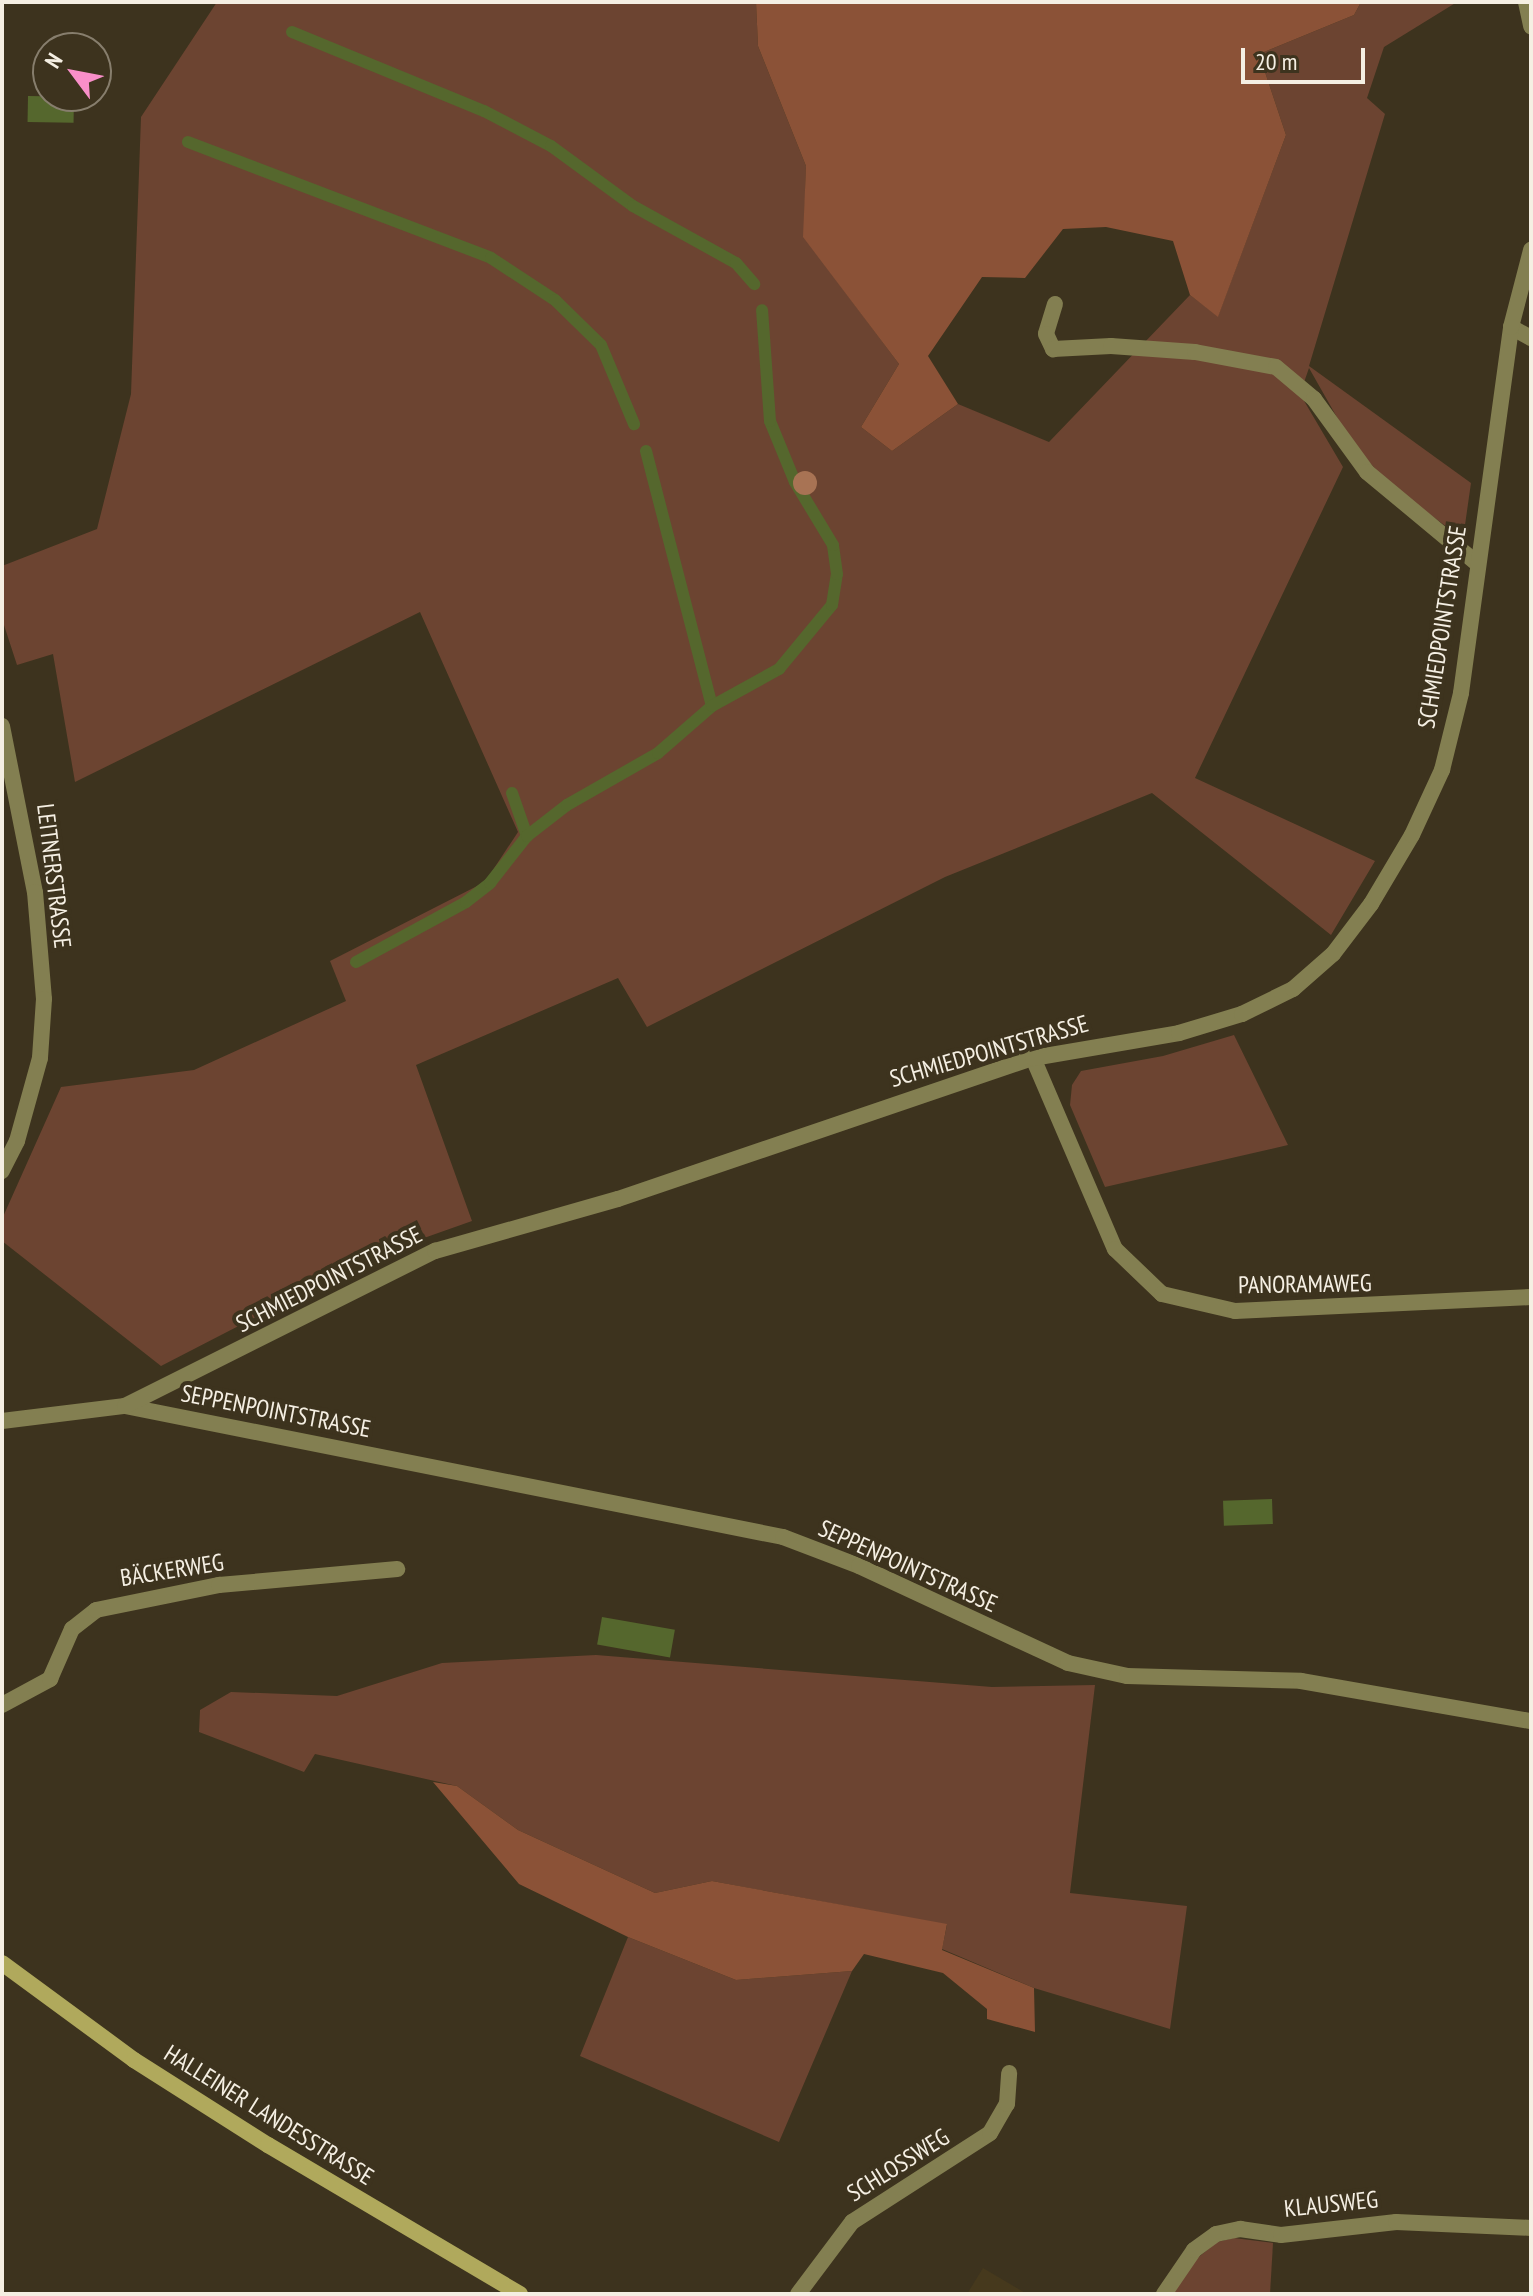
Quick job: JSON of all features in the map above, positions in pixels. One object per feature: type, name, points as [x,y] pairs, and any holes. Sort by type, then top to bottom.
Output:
[{"type":"main road","name":"HALLEINER LANDESSTRASSE","points":[[2,1963],[134,2060],[268,2145],[520,2294]]},
{"type":"street","points":[[1526,2],[1531,26]]},
{"type":"street","name":"SCHMIEDPOINTSTRASSE","points":[[2,1421],[125,1406],[435,1251],[618,1199],[1033,1058],[1179,1033],[1242,1014],[1293,989],[1333,954],[1412,835],[1442,770],[1461,693],[1511,327],[1531,250]]},
{"type":"street","points":[[1055,304],[1046,334],[1053,349],[1111,346],[1195,352],[1284,371],[1314,399],[1367,472],[1478,564]]},
{"type":"street","points":[[1511,327],[1531,338]]},
{"type":"street","name":"LEITNERSTRASSE","points":[[2,726],[35,892],[44,999],[40,1058],[17,1141],[2,1171]]},
{"type":"street","name":"PANORAMAWEG","points":[[1033,1058],[1115,1249],[1162,1294],[1235,1311],[1531,1297]]},
{"type":"street","name":"SEPPENPOINTSTRASSE","points":[[125,1406],[783,1537],[859,1566],[1068,1663],[1127,1676],[1301,1681],[1531,1721]]},
{"type":"street","name":"BÄCKERWEG","points":[[2,1705],[50,1679],[72,1629],[96,1610],[219,1585],[397,1569]]},
{"type":"street","name":"SCHLOSSWEG","points":[[798,2294],[852,2222],[990,2133],[1007,2104],[1009,2073]]},
{"type":"street","name":"KLAUSWEG","points":[[1164,2294],[1194,2250],[1216,2234],[1240,2229],[1281,2235],[1396,2222],[1531,2228]]},
{"type":"shaded area","points":[[217,2],[756,2],[758,46],[806,166],[804,237],[899,364],[861,427],[892,451],[958,404],[1049,442],[1190,295],[1218,316],[1286,135],[1259,54],[1354,15],[1361,2],[1457,2],[1384,47],[1367,98],[1385,114],[1309,366],[1471,483],[1463,539],[1389,484],[1351,442],[1309,368],[1300,394],[1343,467],[1195,778],[1375,861],[1331,935],[1152,793],[945,877],[647,1027],[618,978],[416,1065],[472,1221],[376,1255],[161,1366],[2,1241],[2,1219],[61,1087],[194,1070],[346,1001],[330,961],[485,882],[518,832],[420,612],[75,782],[53,654],[17,665],[2,619],[2,566],[97,529],[131,394],[141,117]]},
{"type":"shaded area","points":[[756,2],[1361,2],[1354,15],[1259,54],[1286,135],[1218,317],[1190,295],[1173,241],[1106,227],[1063,229],[1025,278],[982,277],[928,356],[958,404],[892,451],[861,427],[899,364],[803,237],[806,166],[758,46]]},
{"type":"shaded area","points":[[28,96],[32,96],[32,112],[74,112],[74,123],[28,122]]},
{"type":"shaded area","points":[[1234,1035],[1288,1145],[1105,1187],[1070,1105],[1072,1085],[1081,1071],[1163,1056]]},
{"type":"shaded area","points":[[1272,1499],[1273,1524],[1224,1526],[1223,1501]]},
{"type":"shaded area","points":[[602,1617],[675,1630],[670,1657],[597,1645]]},
{"type":"shaded area","points":[[596,1655],[992,1687],[1095,1685],[1070,1893],[1187,1906],[1170,2029],[1034,1988],[942,1949],[947,1925],[712,1881],[655,1893],[518,1830],[457,1786],[315,1754],[304,1772],[199,1732],[200,1710],[231,1692],[337,1696],[442,1663]]},
{"type":"shaded area","points":[[433,1782],[457,1786],[518,1830],[655,1893],[712,1881],[947,1924],[942,1950],[1034,1988],[1035,2032],[987,2019],[987,2009],[943,1973],[864,1954],[852,1971],[736,1980],[628,1937],[519,1884]]},
{"type":"shaded area","points":[[628,1937],[736,1980],[852,1971],[779,2142],[580,2056]]},
{"type":"shaded area","points":[[1234,2238],[1273,2243],[1270,2294],[1171,2294],[1195,2260],[1217,2242]]},
{"type":"shaded area","points":[[983,2268],[1027,2294],[967,2294]]},
{"type":"waterway","points":[[292,32],[484,111],[551,146],[633,206],[736,263],[754,284]]},
{"type":"waterway","points":[[188,142],[491,258],[555,300],[601,345],[634,424]]},
{"type":"waterway","points":[[356,962],[466,902],[490,883],[527,836],[567,805],[658,753],[712,706],[779,669],[832,605],[837,574],[833,545],[795,482],[770,421],[762,310]]},
{"type":"waterway","points":[[646,451],[712,706]]},
{"type":"waterway","points":[[512,793],[527,836]]}]
